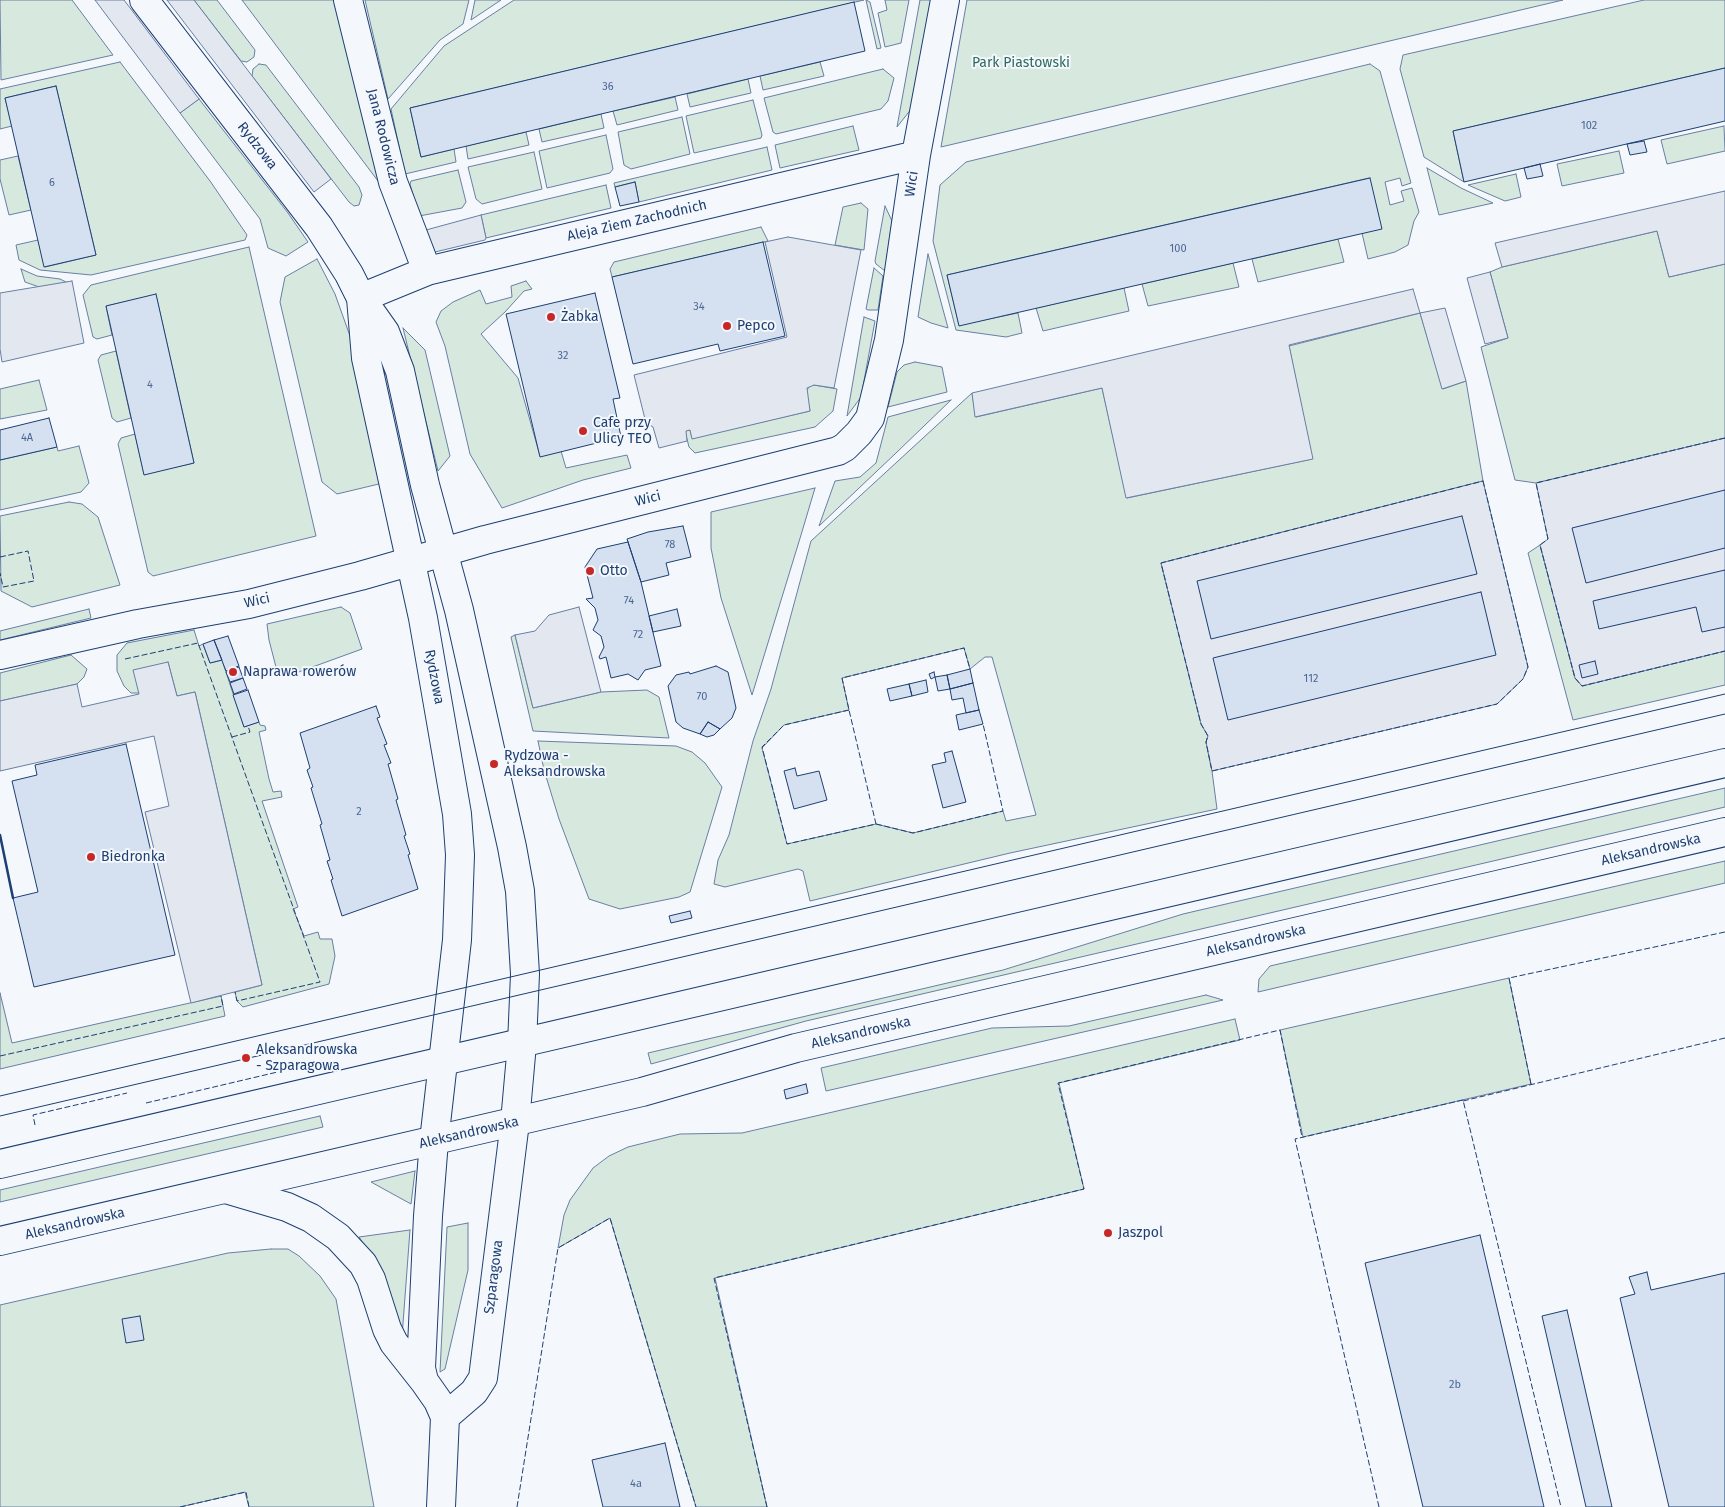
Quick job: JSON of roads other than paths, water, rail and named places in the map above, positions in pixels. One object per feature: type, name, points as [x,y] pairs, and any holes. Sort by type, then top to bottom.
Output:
[{"type":"street","name":"Rydzowa","points":[[144,0],[319,227],[349,274],[361,298],[385,332],[400,372],[425,485],[461,618],[520,891],[525,974],[522,1044]]},
{"type":"street","name":"Jana Rodowicza","points":[[348,0],[394,182],[428,270]]},
{"type":"street","name":"Wici","points":[[0,655],[138,624],[249,604],[838,451],[850,443],[870,418],[889,340],[916,155],[945,0]]},
{"type":"street","name":"Aleja Ziem Zachodnich","points":[[361,298],[428,270],[916,155]]},
{"type":"street","name":"Rydzowa","points":[[361,298],[366,358],[410,561],[452,774],[457,814],[460,856],[458,922],[434,1141]]},
{"type":"street","points":[[0,1164],[1725,763]]},
{"type":"street","name":"Aleksandrowska","points":[[0,1241],[642,1092],[796,1048],[1725,832]]},
{"type":"street","name":"Szparagowa","points":[[445,1417],[474,1392],[483,1378],[515,1122],[522,1044]]},
{"type":"street","points":[[424,1381],[420,1368],[434,1141]]},
{"type":"street","points":[[226,1189],[287,1207],[311,1218],[338,1237],[356,1257],[371,1279],[394,1343],[438,1401],[445,1417],[441,1507]]},
{"type":"tram line","points":[[0,1096],[1725,694]]},
{"type":"tram line","points":[[0,1116],[1725,714]]},
{"type":"place","name":"Żabka","points":[[551,317]]},
{"type":"place","name":"Pepco","points":[[727,326]]},
{"type":"place","name":"Cafe przy Ulicy TEO","points":[[583,431]]},
{"type":"place","name":"Otto","points":[[590,571]]},
{"type":"place","name":"Naprawa rowerów","points":[[233,672]]},
{"type":"place","name":"Rydzowa - Aleksandrowska","points":[[494,764]]},
{"type":"place","name":"Biedronka","points":[[91,857]]},
{"type":"place","name":"Aleksandrowska - Szparagowa","points":[[246,1058]]},
{"type":"place","name":"Jaszpol","points":[[1108,1233]]},
{"type":"park label","name":"Park Piastowski","points":[[1021,63]]}]
